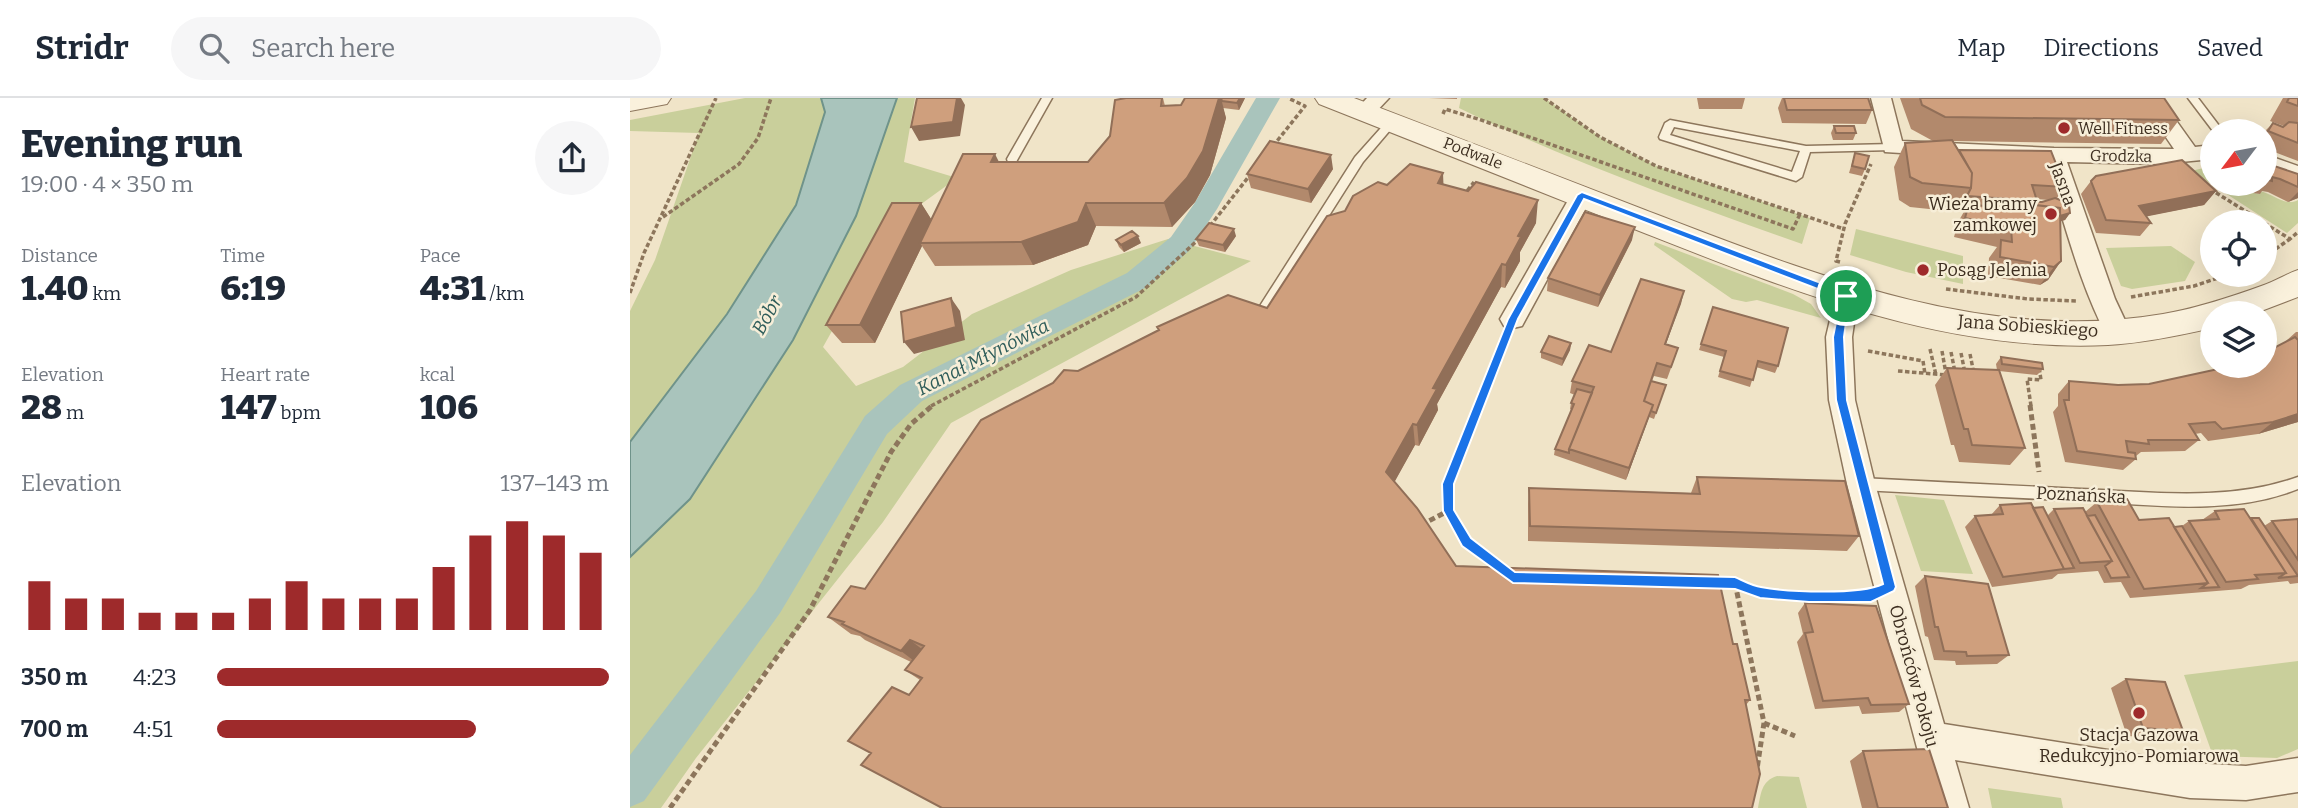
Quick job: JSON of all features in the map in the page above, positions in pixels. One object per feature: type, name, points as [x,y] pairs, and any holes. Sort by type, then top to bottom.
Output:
[{"type":"street","points":[[630,103],[657,98]]},
{"type":"street","name":"Podwale","points":[[1329,98],[1379,110],[1582,195],[1791,278],[1846,296]]},
{"type":"street","points":[[1881,98],[1893,147]]},
{"type":"street","name":"Grodzka","points":[[2147,103],[2189,153]]},
{"type":"street","name":"Jasna","points":[[1893,147],[2054,155],[2103,299],[2117,331]]},
{"type":"street","name":"Grodzka","points":[[2054,155],[2160,157],[2200,153]]},
{"type":"street","points":[[2277,166],[2298,174]]},
{"type":"street","points":[[1513,319],[1582,195]]},
{"type":"street","points":[[2254,301],[2298,282]]},
{"type":"street","name":"Jana Sobieskiego","points":[[1846,296],[1913,314],[1985,326],[2072,332],[2160,327],[2200,319]]},
{"type":"street","name":"Obrońców Pokoju","points":[[1846,296],[1839,337],[1842,400],[1861,484],[1951,808]]},
{"type":"street","points":[[2277,307],[2298,306]]},
{"type":"street","points":[[1932,739],[2137,772],[2232,783],[2295,780]]},
{"type":"lane","points":[[1012,159],[1047,98]]},
{"type":"lane","points":[[2193,98],[2209,119]]},
{"type":"lane","points":[[1254,324],[1359,160],[1379,110]]},
{"type":"lane","points":[[1807,149],[1796,177],[1664,137],[1670,123],[1807,149],[1893,147]]},
{"type":"lane","name":"Poznańska","points":[[1861,484],[2157,499],[2253,497],[2283,491],[2298,483]]},
{"type":"path","points":[[630,293],[644,253],[716,98]]},
{"type":"path","points":[[661,219],[739,164],[758,138],[771,98]]},
{"type":"path","points":[[1270,150],[1305,106],[1288,98]]},
{"type":"path","points":[[1544,98],[1600,136],[1656,166],[1844,229]]},
{"type":"path","points":[[1437,106],[1794,229],[1800,214]]},
{"type":"path","points":[[1446,109],[1441,114],[1459,120]]},
{"type":"path","points":[[1836,253],[1872,160],[1893,147]]},
{"type":"path","points":[[670,808],[810,610],[891,452],[911,424],[936,402],[1136,297],[1206,231],[1254,170]]},
{"type":"path","points":[[1460,201],[1474,182]]},
{"type":"path","points":[[2222,196],[2244,210]]},
{"type":"path","points":[[2277,231],[2290,239]]},
{"type":"path","points":[[2277,248],[2298,232]]},
{"type":"path","points":[[1513,319],[1448,484],[1448,511],[1466,542],[1513,577]]},
{"type":"path","points":[[1930,349],[1936,375]]},
{"type":"path","points":[[1868,351],[1923,361],[1925,374]]},
{"type":"path","points":[[1941,351],[1946,375]]},
{"type":"path","points":[[1951,352],[1956,376]]},
{"type":"path","points":[[1961,353],[1966,377]]},
{"type":"path","points":[[1898,371],[1972,378],[1974,373],[1970,354]]},
{"type":"path","points":[[2038,362],[2041,380],[2027,379],[2042,494]]},
{"type":"path","points":[[1418,527],[1448,511]]},
{"type":"path","points":[[1708,582],[1735,583],[1760,593],[1809,596],[1871,596],[1890,587]]},
{"type":"path","points":[[1735,583],[1764,723],[1757,772]]},
{"type":"path","points":[[1764,723],[1795,736]]},
{"type":"green space","points":[[745,98],[915,98],[904,162],[957,178],[891,226],[823,347],[856,386],[903,367],[972,314],[1071,270],[1168,239],[1251,261],[951,423],[883,522],[696,758],[661,808],[630,808],[630,311],[655,260],[699,133],[630,131],[630,120]]},
{"type":"green space","points":[[1461,98],[1544,98],[1600,137],[1656,166],[1810,218],[1802,244],[1585,164],[1459,108]]},
{"type":"green space","points":[[2200,169],[2200,177],[2191,171]]},
{"type":"green space","points":[[2230,196],[2272,196],[2289,202],[2298,200],[2298,223],[2287,233],[2277,227],[2277,210],[2251,210]]},
{"type":"green space","points":[[1856,229],[1963,256],[1963,284],[1906,272],[1850,255]]},
{"type":"green space","points":[[1655,242],[1793,294],[1811,304],[1821,318],[1757,300],[1746,302],[1732,299],[1654,245]]},
{"type":"green space","points":[[2171,246],[2195,262],[2185,281],[2132,289],[2121,286],[2106,248]]},
{"type":"green space","points":[[1895,495],[1944,500],[1973,574],[1921,571]]},
{"type":"green space","points":[[2298,661],[2298,749],[2277,758],[2213,756],[2184,675]]},
{"type":"green space","points":[[1777,776],[1799,777],[1807,808],[1758,808],[1765,785]]},
{"type":"green space","points":[[1988,788],[2061,798],[2063,808],[1992,808]]},
{"type":"water","name":"Bóbr","points":[[821,98],[897,98],[856,216],[793,340],[690,499],[630,557],[630,442],[727,314],[796,205],[825,112]]},
{"type":"building","points":[[917,98],[957,98],[953,122],[911,127]]},
{"type":"building","points":[[1162,98],[1161,106],[1181,105],[1185,98],[1219,98],[1203,151],[1187,178],[1164,203],[1086,203],[1078,222],[1021,242],[920,243],[963,154],[995,154],[991,162],[1088,162],[1110,136],[1115,100]]},
{"type":"building","points":[[1221,98],[1240,98],[1237,103],[1222,101]]},
{"type":"building","points":[[1784,98],[1868,98],[1872,110],[1787,110]]},
{"type":"building","points":[[1920,98],[2164,98],[2179,120],[1945,117],[1922,105]]},
{"type":"building","points":[[2289,98],[2298,98],[2298,106],[2287,102]]},
{"type":"building","points":[[2289,122],[2298,123],[2298,143],[2277,135],[2277,125],[2283,127]]},
{"type":"building","points":[[1834,126],[1854,126],[1856,133],[1836,133]]},
{"type":"building","points":[[1952,140],[1972,173],[1971,188],[1922,183],[1910,177],[1905,143]]},
{"type":"building","points":[[1270,141],[1331,155],[1308,189],[1247,174]]},
{"type":"building","points":[[1959,150],[2051,151],[2065,187],[2032,185],[2037,201],[1967,196],[1971,188],[1972,173]]},
{"type":"building","points":[[1855,153],[1869,156],[1865,169],[1852,166]]},
{"type":"building","points":[[2182,160],[2200,176],[2200,194],[2139,206],[2151,223],[2106,220],[2091,181],[2096,176]]},
{"type":"building","points":[[1410,164],[1443,173],[1438,183],[1468,191],[1476,182],[1538,200],[1506,265],[1502,264],[1433,388],[1437,389],[1417,425],[1413,424],[1386,472],[1417,508],[1456,566],[1718,575],[1733,644],[1737,644],[1750,700],[1745,700],[1760,774],[1752,808],[942,808],[861,765],[871,753],[848,741],[892,687],[909,695],[922,678],[905,670],[924,646],[910,640],[901,651],[842,624],[844,622],[828,617],[851,586],[865,589],[981,420],[1053,383],[1064,370],[1078,371],[1159,330],[1157,327],[1228,295],[1267,308],[1327,216],[1345,211],[1353,196],[1378,182],[1387,185]]},
{"type":"building","points":[[2277,167],[2298,174],[2298,187],[2277,178]]},
{"type":"building","points":[[2055,198],[2069,205],[2070,213],[2060,216],[2060,208],[2034,205],[2036,202]]},
{"type":"building","points":[[2011,202],[2060,208],[2061,261],[2054,267],[2000,257],[2001,240],[2012,242],[2011,228],[1965,218],[1969,203],[2006,211],[2011,209]]},
{"type":"building","points":[[892,203],[921,203],[860,325],[826,325]]},
{"type":"building","points":[[1585,212],[1635,227],[1600,295],[1548,278]]},
{"type":"building","points":[[1209,223],[1234,229],[1223,245],[1196,239]]},
{"type":"building","points":[[1132,231],[1138,236],[1121,245],[1116,240]]},
{"type":"building","points":[[1641,279],[1684,291],[1665,344],[1678,348],[1671,367],[1657,363],[1644,401],[1653,405],[1629,468],[1569,449],[1594,387],[1572,381],[1589,345],[1611,352]]},
{"type":"building","points":[[951,298],[956,327],[904,342],[901,312]]},
{"type":"building","points":[[1713,307],[1788,328],[1778,366],[1758,361],[1753,380],[1720,371],[1726,351],[1701,344]]},
{"type":"building","points":[[1549,336],[1571,343],[1563,359],[1541,352]]},
{"type":"building","points":[[2295,337],[2298,340],[2298,414],[2273,422],[2222,429],[2215,422],[2189,424],[2199,440],[2148,440],[2149,444],[2126,441],[2128,452],[2135,453],[2136,459],[2077,451],[2064,400],[2069,400],[2069,381],[2118,385],[2149,384],[2200,373],[2200,378],[2277,378],[2277,346]]},
{"type":"building","points":[[2001,357],[2042,363],[2043,369],[2002,364]]},
{"type":"building","points":[[1947,368],[1999,370],[2025,448],[1972,445],[1968,429],[1964,429]]},
{"type":"building","points":[[1651,381],[1666,385],[1656,413],[1651,411],[1653,405],[1644,401]]},
{"type":"building","points":[[1577,389],[1592,393],[1569,453],[1555,449],[1574,404],[1571,403]]},
{"type":"building","points":[[1697,477],[1845,481],[1859,536],[1530,526],[1529,488],[1700,494]]},
{"type":"building","points":[[2127,499],[2139,520],[2169,518],[2208,583],[2144,589],[2097,502]]},
{"type":"building","points":[[2031,503],[2064,569],[2003,577],[1975,516],[2003,514],[2000,505]]},
{"type":"building","points":[[2043,507],[2074,568],[2064,569],[2033,508]]},
{"type":"building","points":[[2083,508],[2112,561],[2080,563],[2054,509]]},
{"type":"building","points":[[2244,509],[2286,573],[2255,575],[2258,579],[2226,582],[2189,521],[2219,519],[2215,511]]},
{"type":"building","points":[[2095,515],[2129,577],[2111,578],[2105,566],[2112,561],[2087,516]]},
{"type":"building","points":[[2251,518],[2259,518],[2298,576],[2278,578],[2286,573]]},
{"type":"building","points":[[2298,519],[2298,560],[2272,521]]},
{"type":"building","points":[[2182,526],[2219,587],[2201,588],[2208,583],[2174,527]]},
{"type":"building","points":[[1925,576],[1988,584],[2009,655],[1967,656],[1966,652],[1944,651],[1938,627],[1935,627]]},
{"type":"building","points":[[1805,603],[1876,606],[1909,704],[1871,705],[1868,698],[1823,701],[1805,633],[1813,632]]},
{"type":"building","points":[[2126,679],[2165,682],[2183,731],[2143,728]]},
{"type":"building","points":[[1929,749],[1948,808],[1878,808],[1863,751]]},
{"type":"waterway","name":"Kanał Młynówka","points":[[630,787],[768,602],[876,425],[911,393],[1137,280],[1180,244],[1204,209],[1268,98]]},
{"type":"place","name":"Well Fitness","points":[[2064,128]]},
{"type":"place","name":"Wieża bramy zamkowej","points":[[2051,214]]},
{"type":"place","name":"Posąg Jelenia","points":[[1923,270]]},
{"type":"place","name":"Stacja Gazowa Redukcyjno-Pomiarowa","points":[[2139,713]]},
{"type":"route","points":[[1582,195],[1791,278],[1846,296],[1839,337],[1842,400],[1890,587],[1871,596],[1809,596],[1760,593],[1735,583],[1513,577],[1466,542],[1448,511],[1448,484],[1513,319],[1582,195]]}]
